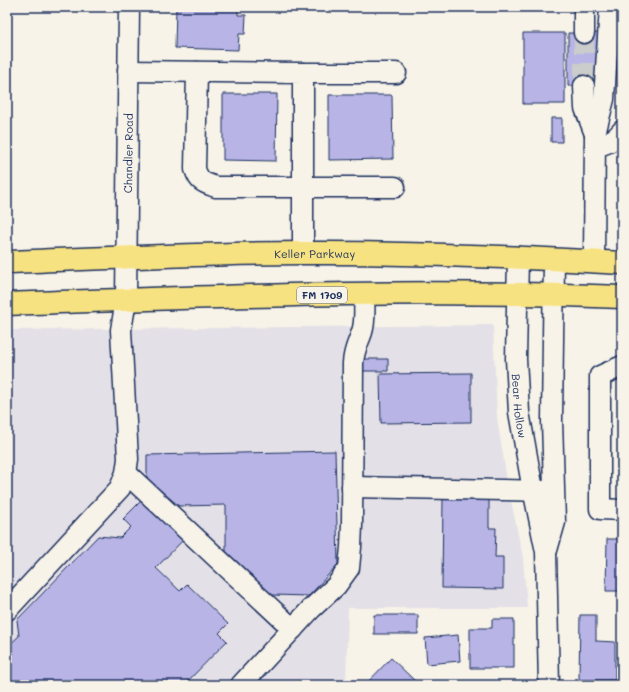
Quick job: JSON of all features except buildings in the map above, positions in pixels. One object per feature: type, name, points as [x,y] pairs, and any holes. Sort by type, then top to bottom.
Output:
[{"type":"main road","name":"Keller Parkway","points":[[7,262],[303,252],[382,253],[622,263]]},
{"type":"main road","name":"FM 1709","points":[[7,304],[364,294],[554,294],[622,297]]},
{"type":"street","name":"Chandler Road","points":[[126,473],[128,459],[121,330],[126,300],[129,7]]},
{"type":"street","points":[[584,7],[584,33]]},
{"type":"street","points":[[594,261],[595,140],[604,99],[610,7]]},
{"type":"street","points":[[128,71],[396,73]]},
{"type":"street","points":[[197,72],[196,169],[197,176],[202,181],[216,187],[395,187]]},
{"type":"street","points":[[303,72],[303,252]]},
{"type":"street","points":[[584,86],[584,108],[595,140]]},
{"type":"street","points":[[595,140],[606,144],[618,136],[622,131]]},
{"type":"street","name":"Bear Hollow","points":[[518,258],[516,359],[519,412],[546,552],[550,685]]},
{"type":"street","name":"Bear Hollow","points":[[546,552],[555,522],[552,420],[554,259]]},
{"type":"street","points":[[241,685],[293,628],[336,586],[348,568],[351,547],[353,363],[354,352],[365,321],[364,294]]},
{"type":"street","points":[[622,366],[600,376],[600,509],[622,510]]},
{"type":"street","points":[[7,610],[120,488],[126,473],[293,628]]},
{"type":"street","points":[[352,487],[533,490],[554,492]]},
{"type":"shaded area","points":[[493,325],[497,418],[508,486],[523,558],[527,608],[348,608],[346,685],[7,685],[7,330]]},
{"type":"tunnel","points":[[584,33],[584,86]]}]
